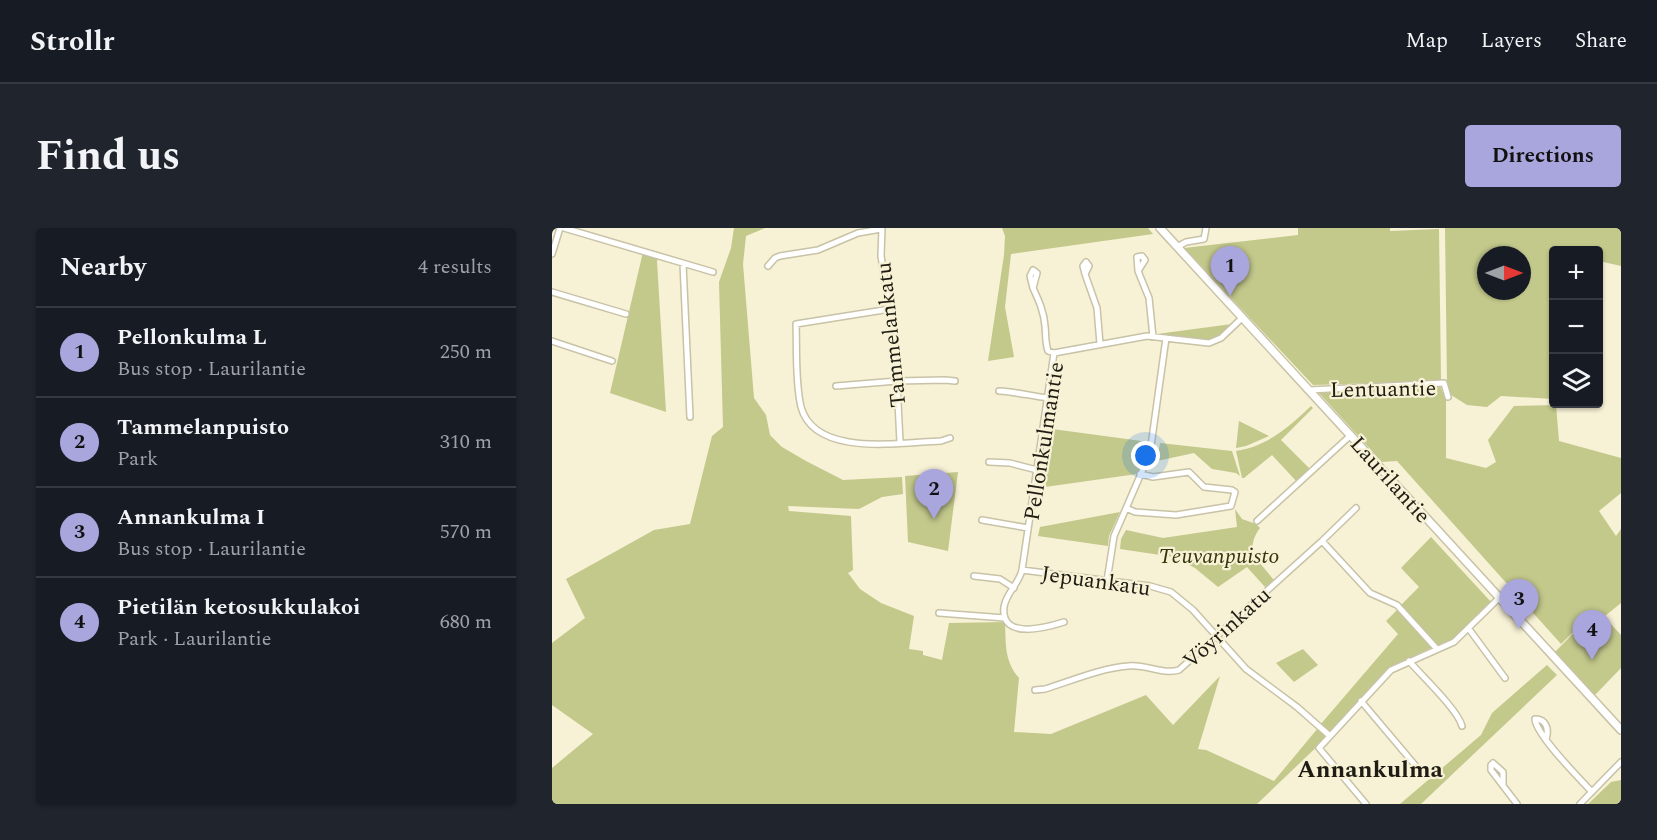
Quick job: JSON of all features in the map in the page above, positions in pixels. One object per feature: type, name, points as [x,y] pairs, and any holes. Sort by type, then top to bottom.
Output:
[{"type":"street","points":[[552,254],[562,228],[713,272]]},
{"type":"street","points":[[768,266],[780,256],[818,250],[858,233],[882,228]]},
{"type":"street","name":"Tammelankatu","points":[[882,228],[881,256],[895,343],[900,442]]},
{"type":"street","name":"Laurilantie","points":[[1160,228],[1621,730]]},
{"type":"street","points":[[1177,247],[1186,242],[1204,239],[1206,228]]},
{"type":"street","points":[[683,264],[690,417]]},
{"type":"street","points":[[1138,271],[1149,298],[1153,337]]},
{"type":"street","points":[[1085,274],[1097,308],[1100,344]]},
{"type":"street","points":[[1033,288],[1042,305],[1048,351],[1054,353]]},
{"type":"street","points":[[552,292],[626,314]]},
{"type":"street","points":[[890,309],[796,324],[801,408],[811,426],[832,439],[854,444],[941,441],[950,438]]},
{"type":"street","name":"Pellonkulmantie","points":[[1005,618],[1004,608],[1020,580],[1022,570],[1054,353],[1153,337],[1209,343],[1221,338],[1242,318]]},
{"type":"street","points":[[1107,581],[1114,536],[1150,453],[1166,338]]},
{"type":"street","points":[[552,341],[612,362]]},
{"type":"street","points":[[836,386],[897,381],[955,381]]},
{"type":"street","name":"Lentuantie","points":[[1310,390],[1444,383],[1448,397]]},
{"type":"street","points":[[999,391],[1020,392],[1048,398]]},
{"type":"street","points":[[1257,521],[1351,435]]},
{"type":"street","points":[[989,462],[1010,463],[1037,470]]},
{"type":"street","points":[[1126,508],[1135,512],[1176,515],[1231,506],[1235,492],[1204,487],[1189,472],[1153,477],[1140,474]]},
{"type":"street","name":"Vöyrinkatu","points":[[1035,690],[1128,666],[1146,666],[1168,673],[1179,670],[1322,541],[1356,507]]},
{"type":"street","points":[[982,520],[1028,528]]},
{"type":"street","points":[[1322,541],[1370,593],[1397,605],[1436,648]]},
{"type":"street","name":"Jepuankatu","points":[[1022,570],[1150,586],[1171,592],[1193,610],[1246,669],[1297,707],[1330,736]]},
{"type":"street","points":[[974,576],[1000,579],[1014,588]]},
{"type":"street","points":[[1366,804],[1319,748],[1391,670],[1436,648],[1454,642],[1499,598]]},
{"type":"street","points":[[939,613],[1005,618],[1017,627],[1027,630],[1045,628],[1064,622]]},
{"type":"street","points":[[1468,629],[1505,678]]},
{"type":"street","points":[[1409,661],[1448,705],[1461,721],[1462,726]]},
{"type":"street","points":[[1361,701],[1415,765],[1417,771]]},
{"type":"street","points":[[1546,739],[1592,792]]},
{"type":"street","points":[[1580,804],[1621,762]]},
{"type":"street","points":[[1503,785],[1517,804]]},
{"type":"green space","points":[[734,228],[765,228],[746,236],[743,264],[754,398],[766,415],[770,435],[782,447],[843,480],[902,477],[903,494],[882,497],[859,509],[788,506],[789,511],[851,516],[853,570],[848,573],[860,589],[881,603],[914,616],[909,649],[923,651],[923,655],[942,660],[949,623],[1005,622],[1008,658],[1019,678],[1014,732],[1051,734],[1146,695],[1173,725],[1220,676],[1198,749],[1206,750],[1274,781],[1318,728],[1328,736],[1257,804],[552,804],[552,768],[593,734],[552,705],[552,643],[585,618],[566,579],[654,530],[690,524],[712,436],[723,427],[719,282],[731,248]]},
{"type":"green space","points":[[1002,228],[1148,228],[1153,234],[1011,254],[1005,307],[1014,357],[988,361],[1004,255],[1005,236]]},
{"type":"green space","points":[[1298,228],[1390,228],[1390,231],[1439,229],[1441,381],[1313,385],[1184,248],[1298,235]]},
{"type":"green space","points":[[1445,228],[1621,228],[1621,266],[1603,262],[1603,246],[1549,246],[1549,399],[1501,396],[1487,407],[1467,405],[1451,395],[1447,382]]},
{"type":"green space","points":[[643,252],[659,257],[657,261],[666,412],[610,393]]},
{"type":"green space","points":[[1232,324],[1219,336],[1209,340],[1157,334]]},
{"type":"green space","points":[[1440,386],[1446,400],[1446,458],[1486,468],[1496,462],[1488,440],[1514,406],[1549,405],[1549,408],[1556,408],[1559,441],[1621,458],[1621,493],[1599,511],[1616,536],[1621,529],[1621,603],[1605,616],[1600,612],[1621,635],[1621,668],[1595,695],[1555,652],[1598,608],[1561,644],[1397,461],[1382,462],[1318,392]]},
{"type":"green space","points":[[1311,406],[1313,408],[1281,440],[1311,470],[1298,483],[1272,455],[1242,478],[1236,451],[1268,440]]},
{"type":"green space","points":[[1239,421],[1269,436],[1236,448]]},
{"type":"green space","points":[[1052,429],[1149,442],[1137,474],[1045,487]]},
{"type":"green space","points":[[1160,443],[1232,451],[1240,476],[1236,473],[1212,469],[1194,453],[1157,461]]},
{"type":"green space","points":[[958,472],[948,551],[908,542],[905,476]]},
{"type":"green space","name":"Teuvanpuisto","points":[[1235,509],[1242,519],[1260,528],[1255,536],[1253,550],[1258,561],[1274,580],[1265,587],[1247,567],[1218,587],[1195,568],[1174,557],[1120,549],[1121,539],[1126,530],[1163,538],[1237,527]]},
{"type":"green space","points":[[1120,512],[1109,536],[1108,546],[1038,536],[1040,527]]},
{"type":"green space","points":[[1431,537],[1492,603],[1453,640],[1437,646],[1401,605],[1419,587],[1401,568]]},
{"type":"green space","points":[[1398,609],[1433,647],[1389,667],[1330,734],[1320,725],[1398,634],[1386,621]]},
{"type":"green space","points":[[1303,649],[1318,665],[1294,682],[1276,663]]},
{"type":"green space","points":[[1547,665],[1557,675],[1421,804],[1400,804],[1481,735],[1492,713]]},
{"type":"green space","points":[[1621,780],[1621,804],[1588,804],[1611,782]]},
{"type":"place","name":"Pellonkulma L","points":[[1230,296]]},
{"type":"place","name":"Tammelanpuisto","points":[[934,519]]},
{"type":"place","name":"Annankulma I","points":[[1519,629]]},
{"type":"place","name":"Pietilän ketosukkulakoi","points":[[1592,660]]},
{"type":"district","name":"Annankulma","points":[[1370,769]]}]
